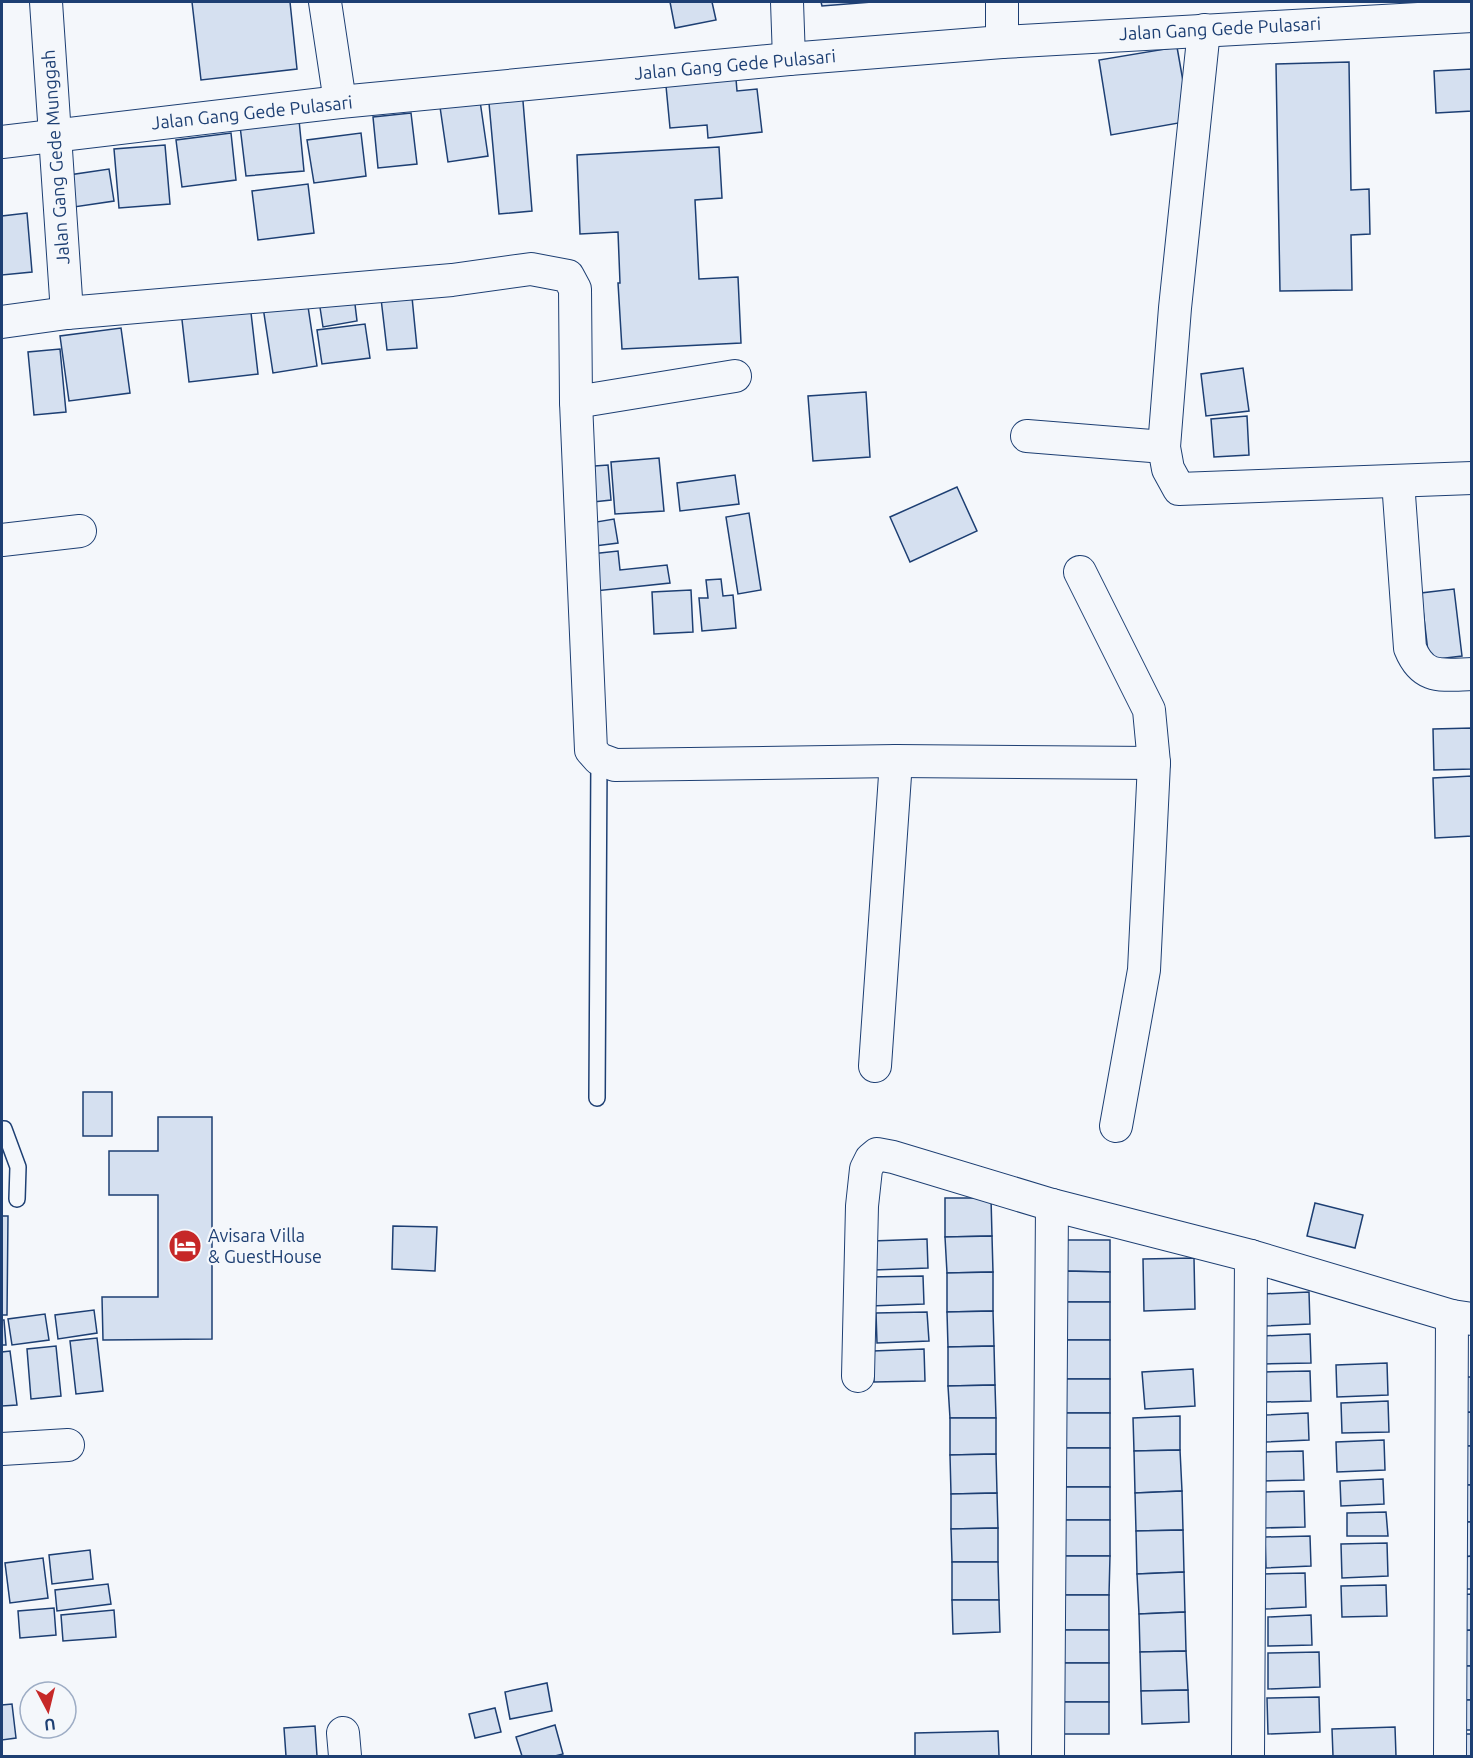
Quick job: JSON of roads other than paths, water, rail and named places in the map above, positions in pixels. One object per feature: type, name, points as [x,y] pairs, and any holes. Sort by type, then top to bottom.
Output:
[{"type":"street","name":"Jalan Gang Gede Munggah","points":[[46,2],[67,313]]},
{"type":"street","points":[[326,2],[340,102]]},
{"type":"street","points":[[788,2],[789,59]]},
{"type":"street","points":[[1002,2],[1002,42]]},
{"type":"street","name":"Jalan Gang Gede Pulasari","points":[[2,142],[340,102],[789,59],[1002,42],[1204,30],[1367,11],[1472,16]]},
{"type":"street","points":[[1204,30],[1175,308],[1164,447],[1168,469],[1179,489],[1472,478]]},
{"type":"street","points":[[2,322],[67,313],[452,280],[531,269],[568,276],[575,289],[576,402],[591,750],[599,759],[615,765],[896,761],[1154,763]]},
{"type":"street","points":[[576,402],[735,376]]},
{"type":"street","points":[[1027,436],[1164,447]]},
{"type":"street","points":[[1398,480],[1410,648],[1418,664],[1435,675],[1472,674]]},
{"type":"street","points":[[2,540],[80,531]]},
{"type":"street","points":[[1080,572],[1149,710],[1154,763],[1144,970],[1116,1126]]},
{"type":"street","points":[[875,1066],[896,761]]},
{"type":"street","points":[[858,1376],[862,1206],[866,1169],[877,1155],[894,1157],[1052,1205],[1251,1256],[1462,1317],[1450,1756]]},
{"type":"street","points":[[1048,1756],[1052,1205]]},
{"type":"street","points":[[1248,1756],[1251,1256]]},
{"type":"street","points":[[2,1449],[68,1445]]},
{"type":"lane","points":[[597,1098],[599,759]]},
{"type":"lane","points":[[2,1129],[4,1129],[18,1167],[17,1199]]},
{"type":"place","name":"Avisara Villa & GuestHouse","points":[[185,1246]]}]
